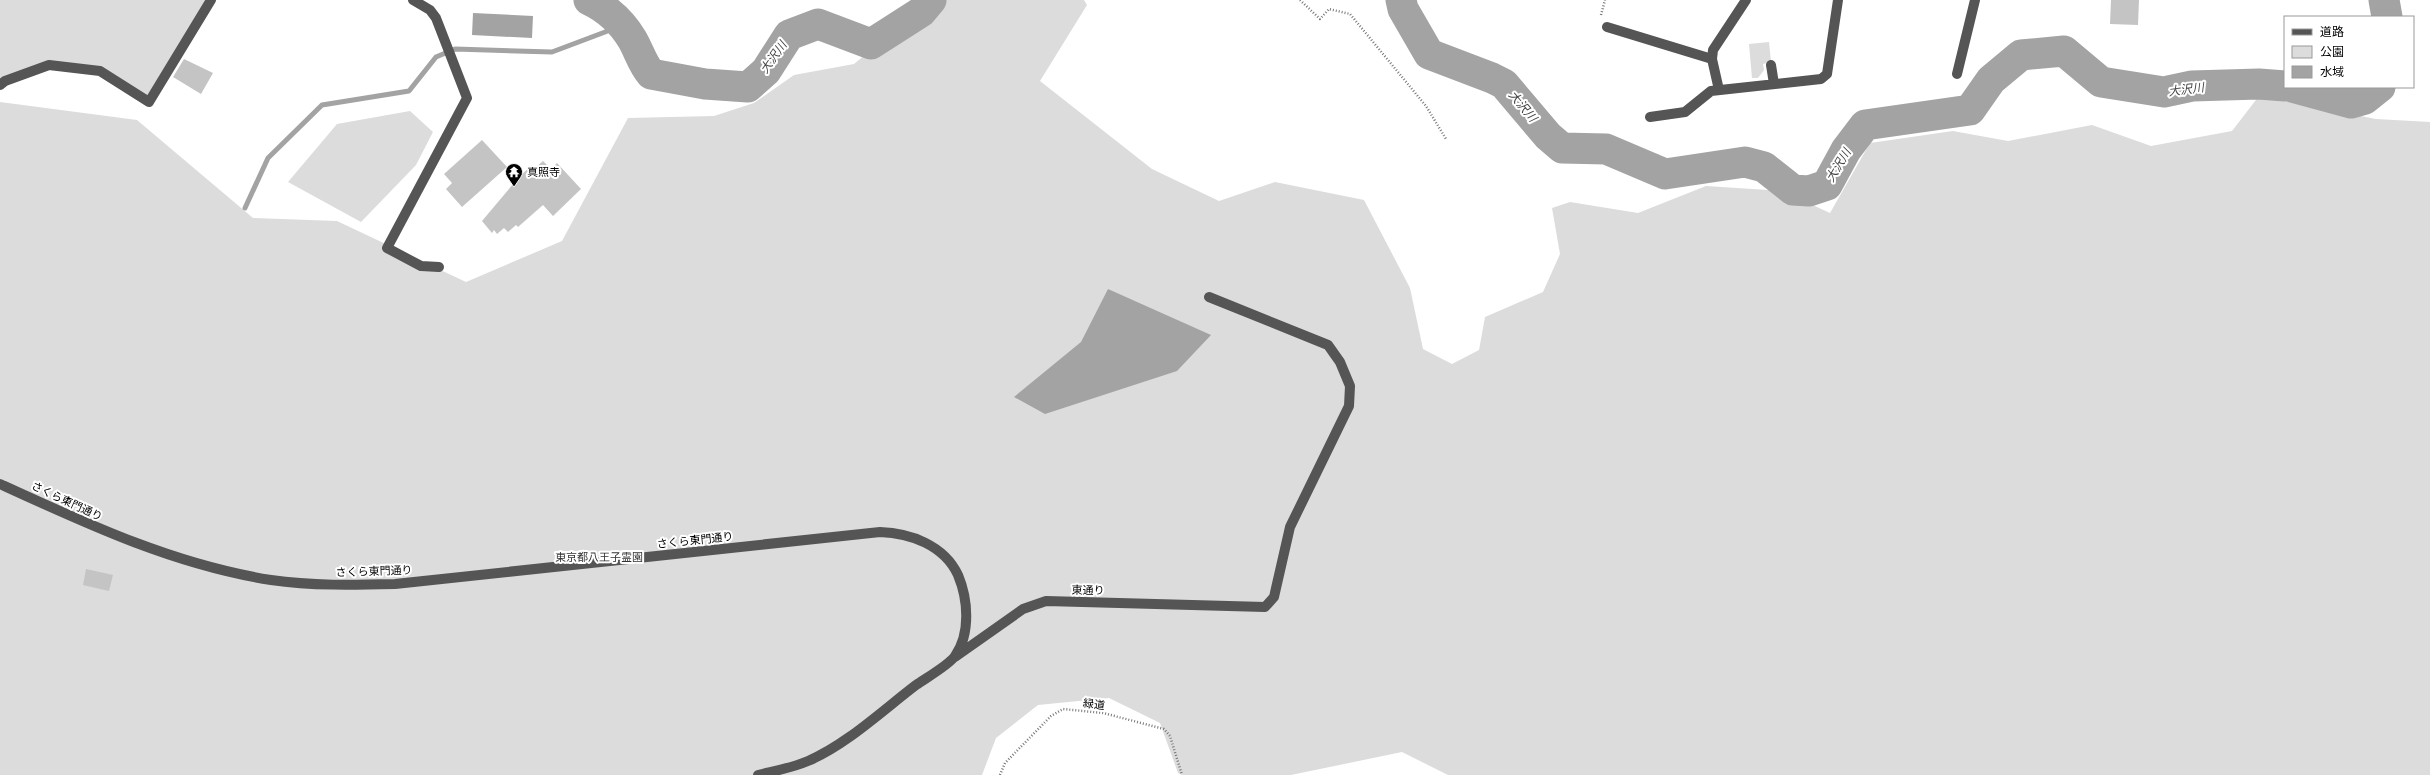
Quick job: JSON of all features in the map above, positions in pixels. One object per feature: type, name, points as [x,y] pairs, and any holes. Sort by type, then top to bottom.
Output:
[{"type":"street","points":[[0,85],[5,81],[49,66],[56,66],[100,72],[149,102],[211,0]]},
{"type":"street","points":[[413,0],[430,10],[436,18],[467,98],[386,248],[421,266],[438,267]]},
{"type":"street","points":[[1719,90],[1712,59],[1712,50],[1746,0]]},
{"type":"street","points":[[1650,117],[1685,112],[1711,91],[1821,79],[1827,74],[1838,0]]},
{"type":"street","points":[[1957,74],[1975,0]]},
{"type":"street","points":[[1607,28],[1712,59]]},
{"type":"street","points":[[1771,65],[1774,84]]},
{"type":"street","name":"東通り","points":[[955,657],[1023,609],[1046,601],[1238,605],[1265,607],[1274,597],[1290,526],[1349,406],[1350,386],[1340,362],[1328,345],[1209,297]]},
{"type":"street","name":"さくら東門通り","points":[[0,484],[95,528],[146,548],[214,568],[272,580],[338,585],[395,584],[789,543],[859,533],[896,532],[927,543],[942,554],[955,568],[966,596],[966,616],[963,636],[955,657]]},
{"type":"street","points":[[758,775],[807,762],[862,728],[955,657]]},
{"type":"path","points":[[1300,0],[1320,19],[1329,9],[1350,14],[1426,106],[1446,139]]},
{"type":"path","points":[[1599,21],[1605,0]]},
{"type":"path","name":"緑道","points":[[1000,775],[1005,763],[1051,716],[1064,709],[1103,713],[1164,730],[1170,736],[1182,775]]},
{"type":"green space","points":[[0,0],[211,0],[149,102],[100,71],[49,65],[0,85]]},
{"type":"green space","name":"東京都八王子霊園","points":[[931,0],[1084,0],[1087,5],[1040,81],[1152,169],[1219,201],[1275,182],[1364,200],[1410,288],[1423,349],[1452,364],[1479,350],[1485,317],[1543,292],[1560,254],[1552,208],[1570,202],[1638,213],[1706,186],[1782,191],[1830,213],[1870,143],[1953,131],[2008,141],[2092,125],[2151,146],[2232,131],[2259,96],[2376,119],[2430,122],[2430,775],[1448,775],[1402,752],[1291,775],[1182,775],[1178,773],[1160,723],[1109,698],[1038,705],[996,738],[982,775],[0,775],[0,102],[137,120],[253,218],[337,221],[466,282],[562,241],[628,118],[714,116],[754,103],[794,75],[854,64]]},
{"type":"green space","points":[[1769,42],[1771,62],[1763,64],[1764,70],[1758,78],[1752,78],[1749,44]]},
{"type":"green space","points":[[410,111],[433,132],[416,165],[361,222],[288,182],[337,124]]},
{"type":"water","points":[[473,13],[533,16],[532,38],[472,35]]},
{"type":"water","points":[[1108,289],[1211,335],[1177,371],[1045,414],[1014,397],[1081,342]]},
{"type":"building","points":[[2111,0],[2139,0],[2138,25],[2110,24]]},
{"type":"building","points":[[184,59],[213,73],[201,94],[173,77]]},
{"type":"building","points":[[482,140],[507,167],[462,207],[446,189],[452,183],[444,174]]},
{"type":"building","points":[[543,161],[551,169],[557,163],[581,189],[553,216],[543,205],[518,227],[516,225],[508,232],[504,228],[497,234],[494,230],[492,233],[482,221],[519,177],[532,165],[535,168]]},
{"type":"building","points":[[86,569],[113,575],[109,591],[83,585]]},
{"type":"waterway","name":"大沢川","points":[[589,0],[607,11],[623,26],[632,39],[645,66],[651,74],[705,84],[748,87],[766,71],[789,35],[818,24],[871,44],[921,12],[931,0]]},
{"type":"waterway","name":"大沢川","points":[[1401,0],[1403,9],[1429,54],[1504,84],[1548,136],[1562,148],[1606,149],[1665,174],[1745,162],[1764,167],[1793,190],[1809,191],[1827,185],[1846,150],[1865,125],[1970,110],[1991,80],[2021,55],[2064,51],[2101,82],[2164,92],[2192,86],[2259,84],[2284,86]]},
{"type":"waterway","name":"大沢川","points":[[2384,0],[2387,16]]},
{"type":"waterway","points":[[245,208],[268,158],[322,105],[409,91],[436,57],[455,49],[552,52],[621,26]]},
{"type":"waterway","name":"大沢川","points":[[2296,88],[2351,103],[2365,99],[2379,88]]},
{"type":"place","name":"真照寺","points":[[514,187]]}]
